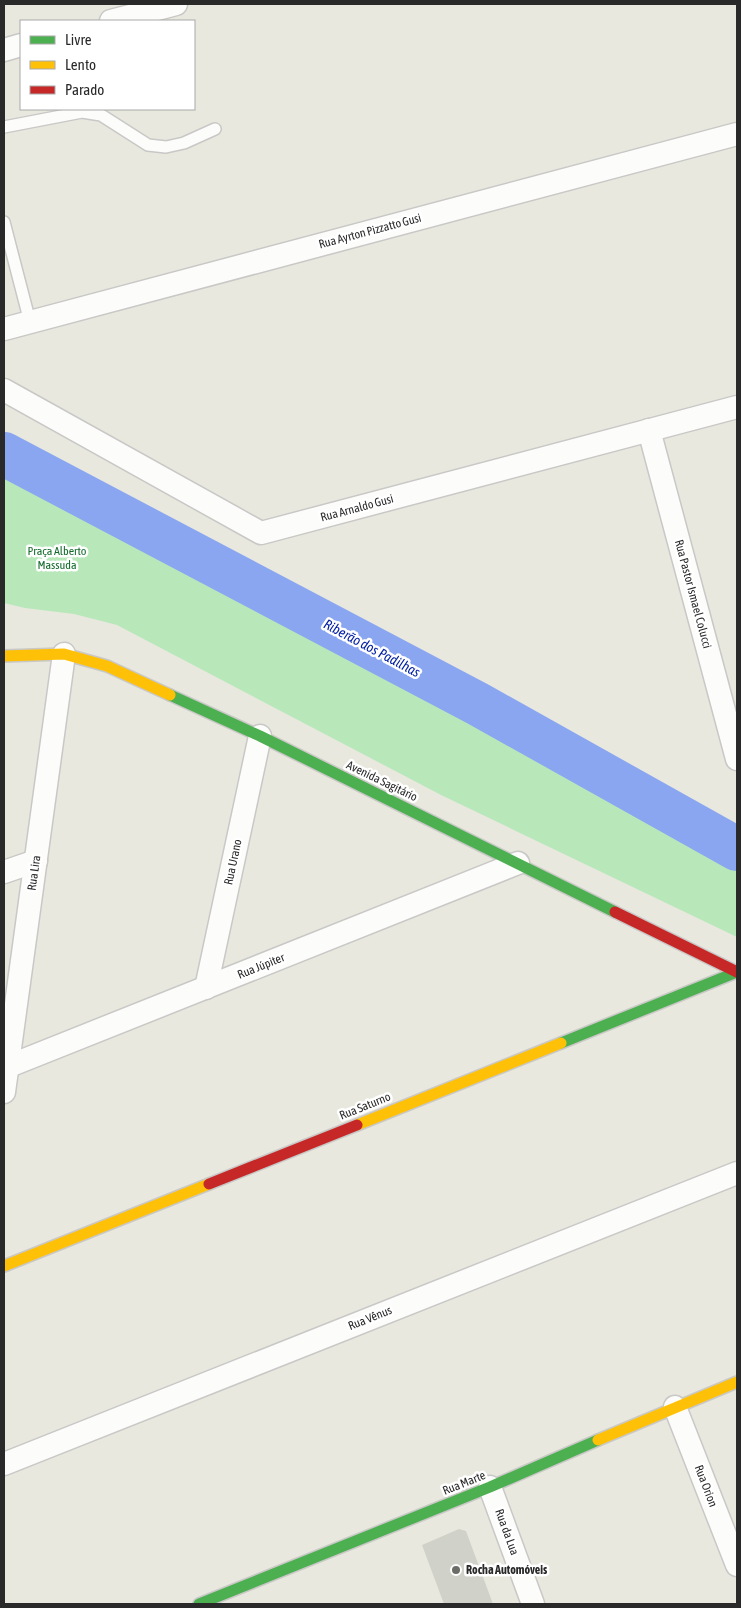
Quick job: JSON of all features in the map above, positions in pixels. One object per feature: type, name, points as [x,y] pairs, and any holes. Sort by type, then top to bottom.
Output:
[{"type":"street","points":[[115,20],[176,4]]},
{"type":"street","points":[[4,50],[20,45]]},
{"type":"street","name":"Rua Ayrton Pizzatto Gusi","points":[[4,329],[737,134]]},
{"type":"street","name":"Rua Arnaldo Gusi","points":[[4,390],[261,533],[737,407]]},
{"type":"street","name":"Rua Pastor Ismael Colucci","points":[[649,430],[737,759]]},
{"type":"street","name":"Avenida Sagitário","points":[[4,657],[64,654],[108,666],[260,736],[737,972]]},
{"type":"street","name":"Rua Lira","points":[[4,1092],[64,654]]},
{"type":"street","name":"Rua Urano","points":[[206,988],[260,736]]},
{"type":"street","points":[[4,872],[36,861]]},
{"type":"street","name":"Rua Júpiter","points":[[6,1068],[518,863]]},
{"type":"street","name":"Rua Saturno","points":[[4,1266],[737,972]]},
{"type":"street","name":"Rua Vênus","points":[[4,1464],[737,1173]]},
{"type":"street","name":"Rua Marte","points":[[199,1604],[490,1487],[737,1382]]},
{"type":"street","name":"Rua Orion","points":[[675,1407],[737,1565]]},
{"type":"street","name":"Rua da Lua","points":[[490,1487],[533,1604]]},
{"type":"lane","points":[[4,127],[82,112],[100,115],[148,145],[166,147],[184,143],[215,129]]},
{"type":"lane","points":[[4,222],[30,322]]},
{"type":"green space","name":"Praça Alberto Massuda","points":[[4,468],[675,822],[737,858],[737,937],[441,795],[117,625],[74,614],[25,608],[4,603]]},
{"type":"building","name":"Rocha Automóveis","points":[[459,1529],[466,1531],[493,1604],[444,1604],[422,1545]]},
{"type":"waterway","name":"Riberão dos Padilhas","points":[[4,454],[478,704],[737,849]]},
{"type":"traffic: fast","points":[[170,695],[260,736],[615,912]]},
{"type":"traffic: fast","points":[[561,1043],[737,972]]},
{"type":"traffic: fast","points":[[199,1604],[490,1487],[598,1440]]},
{"type":"traffic: slow","points":[[4,656],[64,654],[107,666],[170,695]]},
{"type":"traffic: slow","points":[[357,1125],[561,1043]]},
{"type":"traffic: slow","points":[[4,1266],[209,1184]]},
{"type":"traffic: slow","points":[[598,1440],[737,1382]]},
{"type":"traffic: jam","points":[[615,912],[737,972]]},
{"type":"traffic: jam","points":[[209,1184],[357,1125]]},
{"type":"place","name":"Rocha Automóveis","points":[[456,1570]]}]
